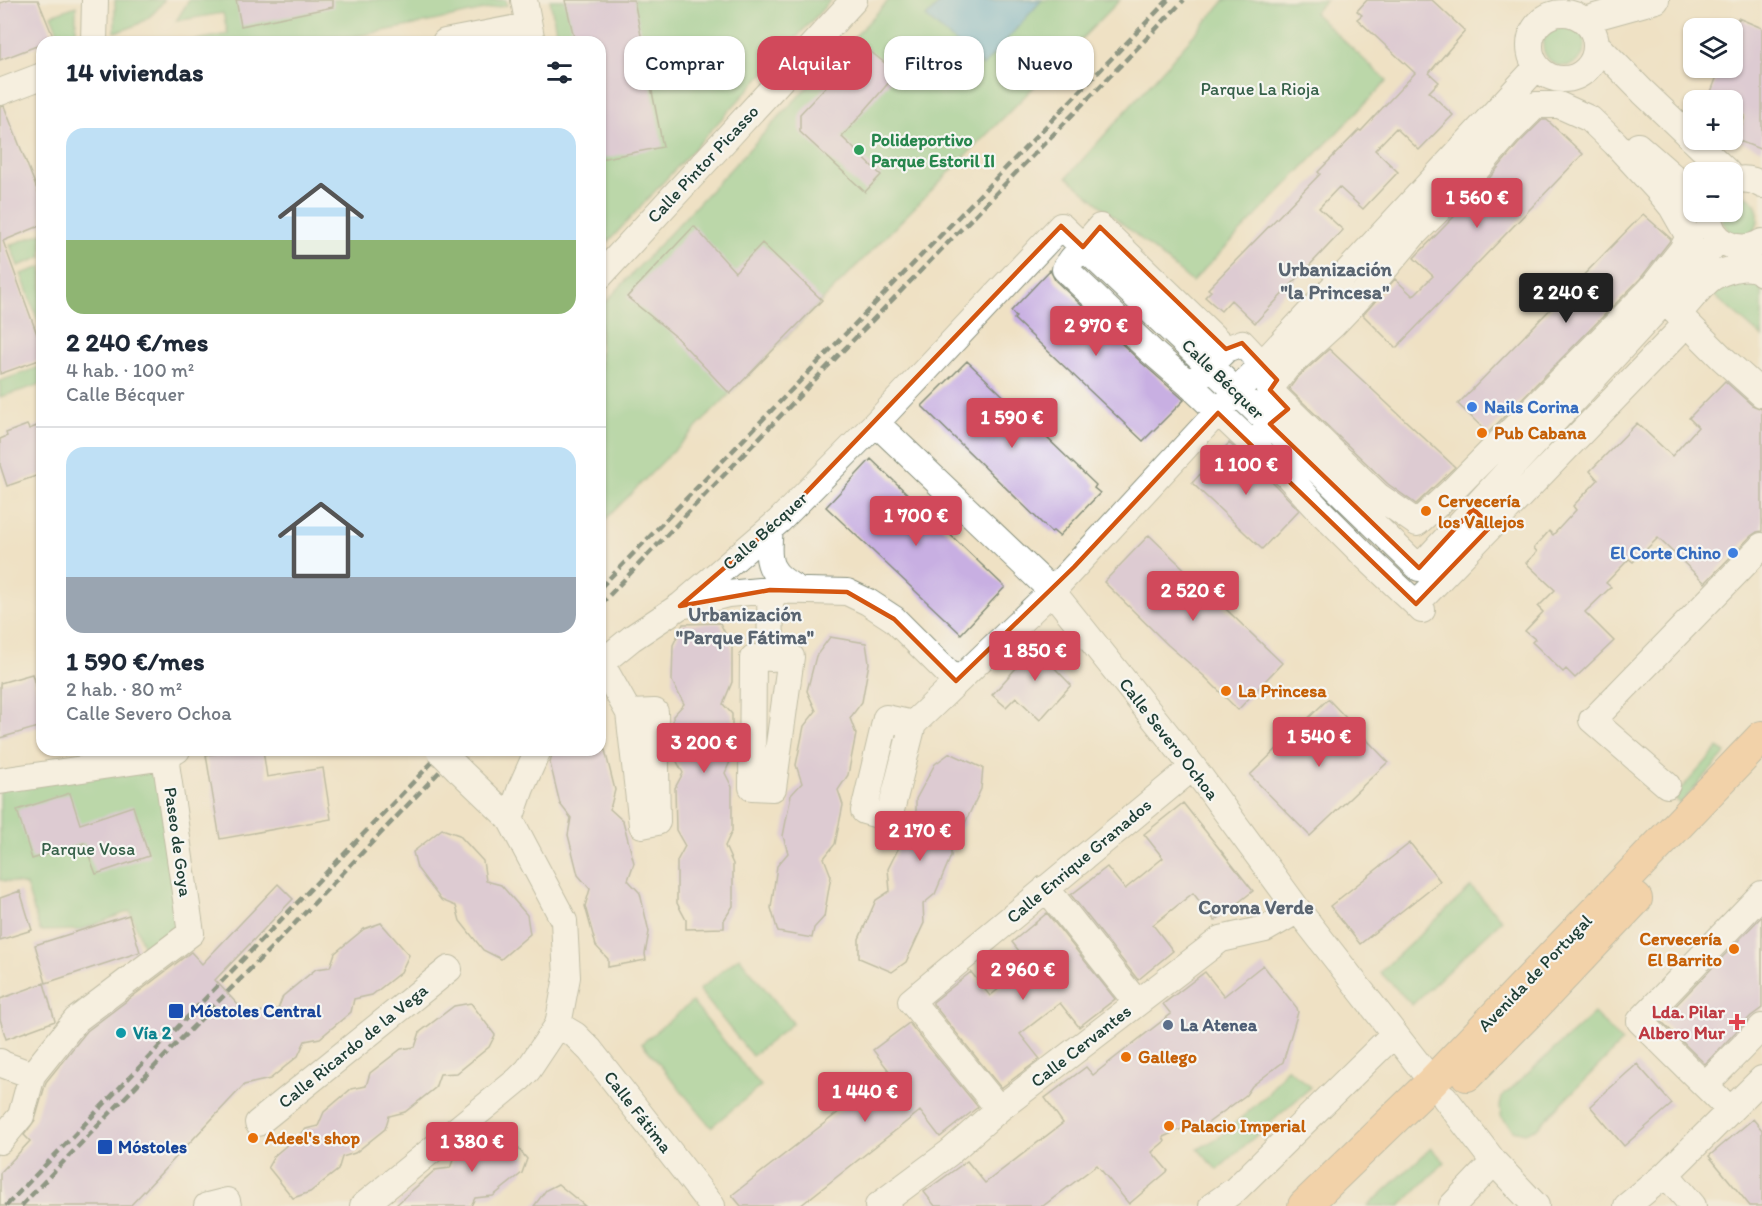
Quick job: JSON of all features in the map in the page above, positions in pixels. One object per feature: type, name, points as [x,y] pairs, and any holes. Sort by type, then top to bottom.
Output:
[{"type":"main road","name":"Avenida de Portugal","points":[[1334,1206],[1762,737]]},
{"type":"main road","name":"Avenida de Portugal","points":[[1304,1206],[1531,1010],[1762,767]]},
{"type":"street","points":[[94,36],[95,0]]},
{"type":"street","points":[[509,36],[530,34],[524,0]]},
{"type":"street","name":"Calle Pintor Picasso","points":[[606,266],[854,0]]},
{"type":"street","points":[[1584,20],[1656,0]]},
{"type":"street","points":[[1540,9],[1554,13],[1565,12],[1584,20],[1595,35],[1595,55],[1591,64],[1584,72],[1574,77],[1554,78],[1544,74],[1531,57],[1529,46],[1540,9]]},
{"type":"street","points":[[1596,44],[1715,162]]},
{"type":"street","points":[[1537,67],[1270,372],[1269,390],[1279,416],[1378,496],[1417,523],[1670,307],[1709,280],[1738,267],[1758,270],[1762,273]]},
{"type":"street","points":[[0,92],[36,78]]},
{"type":"street","points":[[1564,79],[1683,185]]},
{"type":"street","points":[[913,724],[1052,591],[1237,392],[1270,372],[1286,368],[1332,326],[1372,284],[1414,234],[1464,184],[1507,134],[1536,105],[1559,105],[1590,119],[1615,143],[1672,207],[1689,237],[1682,250],[1670,307]]},
{"type":"street","points":[[1743,179],[1762,185]]},
{"type":"street","points":[[1709,222],[1719,239],[1729,246],[1742,249],[1762,243]]},
{"type":"street","name":"Calle Bécquer","points":[[606,660],[632,638],[680,606],[770,529],[876,423],[1061,226],[1083,248],[1218,358],[1237,392],[1279,416],[1419,568],[1482,518],[1670,307],[1719,239]]},
{"type":"street","points":[[1218,358],[1121,234],[1100,227],[1065,270],[1287,475],[1326,517],[1419,607],[1482,518],[1452,491]]},
{"type":"street","points":[[1670,307],[1739,375],[1762,394]]},
{"type":"street","points":[[1190,385],[1218,358],[1242,342],[1270,372]]},
{"type":"street","points":[[1252,444],[1279,416]]},
{"type":"street","name":"Calle Severo Ochoa","points":[[876,423],[1052,591],[1192,767],[1298,910],[1494,1162],[1536,1206]]},
{"type":"street","points":[[770,529],[768,552],[772,570],[783,581],[799,590]]},
{"type":"street","points":[[1667,785],[1594,718],[1762,546]]},
{"type":"street","points":[[680,606],[728,594],[770,590],[847,592],[894,619],[956,681]]},
{"type":"street","points":[[770,590],[771,658]]},
{"type":"street","points":[[606,673],[629,713]]},
{"type":"street","points":[[0,781],[146,756]]},
{"type":"street","name":"Paseo de Goya","points":[[32,1075],[76,1020],[191,933],[169,756]]},
{"type":"street","points":[[363,1206],[528,1070],[558,1025],[567,977],[564,921],[510,819],[445,756]]},
{"type":"street","points":[[510,819],[535,756]]},
{"type":"street","name":"Calle Enrique Granados","points":[[999,1109],[911,1001],[1192,767]]},
{"type":"street","points":[[1046,888],[1137,1003]]},
{"type":"street","points":[[1730,1110],[1640,1021],[1762,894]]},
{"type":"street","name":"Calle Cervantes","points":[[878,1206],[950,1153],[999,1109],[1221,939],[1265,929],[1298,910]]},
{"type":"street","name":"Calle Ricardo de la Vega","points":[[258,1124],[449,969]]},
{"type":"street","name":"Calle Fátima","points":[[558,1025],[575,1035],[590,1050],[711,1206]]},
{"type":"street","points":[[1705,1085],[1762,1027]]},
{"type":"street","points":[[1212,1206],[1235,1190],[1394,1034]]},
{"type":"street","points":[[0,1062],[32,1075],[21,1116],[0,1141]]},
{"type":"street","points":[[1627,1206],[1665,1174],[1730,1110],[1761,1084]]},
{"type":"street","points":[[1452,1206],[1494,1162]]},
{"type":"street","points":[[1665,1174],[1693,1206]]},
{"type":"highlighted area","points":[[1061,226],[1083,247],[1100,227],[1226,349],[1242,343],[1277,380],[1270,390],[1288,409],[1270,424],[1419,568],[1473,509],[1491,526],[1416,604],[1218,413],[1074,567],[956,681],[894,619],[847,592],[770,590],[680,606],[779,521]]},
{"type":"green space","points":[[115,0],[164,0],[142,22],[115,32]]},
{"type":"green space","points":[[189,0],[506,0],[507,5],[357,36],[218,36],[228,34],[223,13],[176,21]]},
{"type":"green space","points":[[550,0],[831,0],[798,36],[757,36],[757,80],[608,242],[606,241],[606,36],[557,36]]},
{"type":"green space","name":"Polideportivo Parque Estoril II","points":[[889,0],[1120,0],[1084,36],[996,36],[996,90],[1031,90],[606,519],[606,302],[805,90],[872,90],[872,36],[855,36]]},
{"type":"green space","name":"Parque La Rioja","points":[[1225,0],[1326,0],[1314,13],[1387,81],[1192,282],[1067,177]]},
{"type":"green space","points":[[76,6],[76,36],[60,36],[51,15]]},
{"type":"green space","points":[[1564,24],[1572,25],[1579,30],[1584,37],[1584,53],[1579,60],[1572,65],[1564,66],[1556,65],[1549,60],[1544,53],[1543,45],[1544,37],[1549,30],[1556,25]]},
{"type":"green space","points":[[1743,195],[1748,196],[1756,206],[1757,226],[1748,236],[1730,233],[1723,222],[1743,222]]},
{"type":"green space","points":[[36,235],[36,259],[18,266],[10,245]]},
{"type":"green space","points":[[1738,267],[1762,274],[1762,337],[1710,292]]},
{"type":"green space","points":[[36,269],[36,315],[21,274]]},
{"type":"green space","points":[[36,368],[36,386],[0,397],[0,381]]},
{"type":"green space","points":[[1718,748],[1726,753],[1680,804],[1674,797]]},
{"type":"green space","name":"Parque Vosa","points":[[158,770],[179,929],[144,948],[130,911],[81,930],[40,931],[26,885],[0,880],[0,787]]},
{"type":"green space","points":[[1471,887],[1502,920],[1412,1005],[1380,972]]},
{"type":"green space","points":[[739,957],[793,1023],[752,1056],[699,990]]},
{"type":"green space","points":[[692,1002],[761,1086],[711,1127],[642,1043]]},
{"type":"green space","points":[[1594,1013],[1622,1042],[1537,1128],[1525,1133],[1513,1130],[1501,1116],[1502,1097]]},
{"type":"green space","points":[[1287,1068],[1311,1087],[1217,1170],[1198,1149],[1218,1138],[1267,1095]]},
{"type":"green space","points":[[1431,1148],[1445,1162],[1400,1206],[1368,1206]]},
{"type":"water","points":[[943,0],[1042,0],[1010,36],[996,36],[996,51],[984,65],[984,36],[948,36],[926,17]]},
{"type":"building","points":[[9,0],[38,0],[53,36],[36,36],[36,46],[0,60],[0,3]]},
{"type":"building","points":[[236,0],[333,0],[333,7],[241,26]]},
{"type":"building","points":[[565,0],[634,0],[641,36],[624,36],[624,90],[652,90],[663,147],[606,158],[606,36],[574,36]]},
{"type":"building","points":[[1367,0],[1432,0],[1465,31],[1429,73],[1439,82],[1429,92],[1453,115],[1419,150],[1396,128],[1375,150],[1398,172],[1363,209],[1339,187],[1319,208],[1343,230],[1255,323],[1231,300],[1221,311],[1205,297],[1211,291],[1208,289],[1415,73],[1357,19],[1362,15],[1357,11]]},
{"type":"building","points":[[1743,20],[1762,28],[1762,150],[1743,142],[1745,116],[1743,115],[1743,90],[1712,90],[1716,78],[1743,78]]},
{"type":"building","points":[[872,53],[884,62],[884,88],[842,137],[881,175],[865,192],[800,132],[800,114],[823,90],[872,90]]},
{"type":"building","points":[[4,106],[36,187],[36,227],[3,241],[36,332],[36,361],[0,374],[0,107]]},
{"type":"building","points":[[1542,120],[1547,120],[1583,154],[1396,348],[1363,315],[1395,279],[1413,296],[1433,276],[1414,258],[1475,195],[1518,144]]},
{"type":"building","points":[[1643,214],[1671,239],[1669,242],[1640,279],[1488,433],[1458,404]]},
{"type":"building","points":[[694,226],[735,272],[762,243],[822,300],[730,394],[674,335],[627,297]]},
{"type":"building","points":[[1050,270],[1055,280],[1184,400],[1143,441],[1014,319],[1016,317],[1011,311]]},
{"type":"building","points":[[1329,349],[1455,467],[1416,504],[1388,484],[1289,389],[1297,378]]},
{"type":"building","points":[[967,361],[1096,485],[1094,488],[1100,493],[1059,536],[1051,532],[922,406]]},
{"type":"building","points":[[1725,381],[1752,405],[1762,409],[1762,531],[1751,536],[1705,583],[1658,538],[1633,562],[1629,559],[1606,583],[1611,587],[1585,612],[1614,641],[1575,678],[1566,669],[1563,672],[1532,642],[1535,639],[1525,631],[1543,612],[1538,607],[1555,590],[1526,563],[1537,552],[1534,548],[1549,531],[1553,535],[1576,510],[1573,506],[1598,480],[1590,471],[1637,423],[1672,456],[1698,427],[1689,418]]},
{"type":"building","points":[[27,425],[29,429],[36,426],[36,476],[7,486],[0,465],[0,439],[7,436],[6,433]]},
{"type":"building","points":[[1229,443],[1299,510],[1262,549],[1192,483]]},
{"type":"building","points":[[871,459],[1005,587],[961,634],[826,507]]},
{"type":"building","points":[[1149,535],[1282,663],[1238,710],[1104,582]]},
{"type":"building","points":[[720,623],[732,647],[732,682],[723,704],[732,714],[732,757],[725,773],[732,787],[732,831],[725,846],[733,864],[733,906],[724,920],[724,928],[686,929],[686,920],[677,903],[677,861],[685,846],[676,830],[675,788],[683,773],[674,756],[673,716],[684,704],[672,681],[673,645],[683,624]]},
{"type":"building","points":[[830,637],[866,643],[869,663],[862,702],[850,718],[856,734],[848,775],[838,790],[843,805],[835,844],[824,858],[831,876],[824,917],[814,928],[812,938],[778,932],[771,908],[777,866],[788,853],[783,836],[791,795],[802,783],[796,765],[804,726],[816,711],[807,691],[816,656]]},
{"type":"building","points":[[1043,638],[1058,653],[1049,662],[1071,685],[1040,720],[1016,697],[1006,707],[992,695]]},
{"type":"building","points":[[32,674],[36,688],[36,728],[0,738],[0,683]]},
{"type":"building","points":[[1328,699],[1388,762],[1310,836],[1250,775]]},
{"type":"building","points":[[950,753],[983,768],[981,789],[964,825],[951,836],[951,856],[935,894],[923,904],[924,923],[906,962],[892,972],[859,958],[859,939],[876,900],[890,891],[888,869],[905,835],[916,825],[916,799],[935,764]]},
{"type":"building","points":[[606,754],[615,790],[610,809],[623,821],[634,863],[628,880],[640,893],[649,932],[646,960],[608,967],[608,959],[596,946],[585,906],[590,889],[578,875],[568,835],[571,818],[560,804],[550,763],[552,756],[606,756]]},
{"type":"building","points":[[206,756],[264,756],[267,777],[323,768],[331,819],[220,839]]},
{"type":"building","points":[[70,793],[80,824],[133,806],[149,856],[96,874],[84,843],[32,859],[17,810]]},
{"type":"building","points":[[1183,803],[1253,891],[1215,921],[1193,893],[1153,925],[1173,951],[1138,980],[1071,895],[1107,867],[1125,889],[1163,858],[1144,834]]},
{"type":"building","points":[[442,829],[459,835],[483,861],[486,881],[501,885],[527,915],[530,934],[501,959],[483,950],[460,921],[456,906],[441,900],[417,868],[413,852]]},
{"type":"building","points":[[1410,843],[1440,881],[1360,944],[1330,906]]},
{"type":"building","points":[[278,884],[293,899],[215,980],[252,1020],[261,1012],[278,1009],[283,996],[316,969],[330,967],[335,953],[364,929],[381,923],[409,955],[401,972],[372,995],[354,999],[351,1012],[320,1038],[305,1041],[298,1056],[270,1079],[244,1085],[130,1206],[0,1206],[0,1173],[30,1141],[24,1135],[35,1120],[46,1082],[87,1031],[191,952],[202,964]]},
{"type":"building","points":[[20,891],[32,930],[0,940],[0,898]]},
{"type":"building","points":[[1047,913],[1115,999],[1079,1027],[1060,1003],[1020,1034],[1040,1059],[1001,1088],[933,1002],[971,972],[990,996],[1029,964],[1012,942]]},
{"type":"building","points":[[129,915],[140,952],[46,983],[35,945]]},
{"type":"building","points":[[1762,916],[1762,1008],[1751,1016],[1705,1064],[1661,1021]]},
{"type":"building","points":[[1263,965],[1298,1012],[1283,1062],[1252,1086],[1246,1095],[1205,1125],[1191,1125],[1163,1137],[1165,1141],[1152,1152],[1168,1171],[1129,1204],[1097,1165],[1043,1206],[935,1206],[924,1192],[967,1161],[985,1183],[1063,1123],[1045,1098],[1086,1067],[1093,1075],[1171,1014],[1163,1004],[1205,972],[1224,996]]},
{"type":"building","points":[[44,983],[55,1021],[6,1039],[0,1019],[0,999]]},
{"type":"building","points":[[471,1003],[495,1035],[489,1047],[457,1073],[440,1074],[435,1088],[405,1112],[389,1116],[385,1129],[355,1153],[342,1157],[338,1170],[310,1192],[293,1198],[268,1167],[274,1156],[306,1129],[318,1126],[324,1112],[351,1089],[366,1086],[370,1073],[401,1049],[415,1047],[420,1032],[454,1006]]},
{"type":"building","points":[[909,1023],[978,1107],[940,1137],[920,1111],[800,1206],[741,1206],[732,1195],[890,1072],[873,1050]]},
{"type":"building","points":[[1637,1064],[1672,1104],[1624,1146],[1590,1106]]},
{"type":"building","points":[[1753,1119],[1762,1130],[1762,1206],[1750,1206],[1709,1156]]},
{"type":"building","points":[[502,1128],[527,1159],[522,1173],[493,1196],[475,1198],[471,1206],[395,1206],[435,1170],[450,1168],[455,1155],[487,1131]]},
{"type":"building","points":[[558,1184],[585,1206],[534,1206],[546,1190]]},
{"type":"railway","points":[[606,582],[1168,0]]},
{"type":"railway","points":[[606,599],[827,367],[1184,0]]},
{"type":"railway","points":[[6,1206],[438,756]]},
{"type":"railway","points":[[21,1206],[454,756]]},
{"type":"place","name":"Polideportivo Parque Estoril II","points":[[859,150]]},
{"type":"place","name":"Nails Corina","points":[[1472,407]]},
{"type":"place","name":"Pub Cabana","points":[[1482,433]]},
{"type":"place","name":"Cervecería los Vallejos","points":[[1426,511]]},
{"type":"place","name":"El Corte Chino","points":[[1733,553]]},
{"type":"place","name":"La Princesa","points":[[1226,691]]},
{"type":"place","name":"Cervecería El Barrito","points":[[1734,949]]},
{"type":"place","name":"Móstoles Central","points":[[176,1011]]},
{"type":"place","name":"Lda. Pilar Albero Mur","points":[[1737,1022]]},
{"type":"place","name":"La Atenea","points":[[1168,1025]]},
{"type":"place","name":"Vía 2","points":[[121,1033]]},
{"type":"place","name":"Gallego","points":[[1126,1057]]},
{"type":"place","name":"Palacio Imperial","points":[[1169,1126]]},
{"type":"place","name":"Adeel's shop","points":[[253,1138]]},
{"type":"place","name":"Móstoles","points":[[105,1147]]},
{"type":"district","name":"Urbanización \"la Princesa\"","points":[[1335,280]]},
{"type":"district","name":"Urbanización \"Parque Fátima\"","points":[[745,626]]},
{"type":"district","name":"Corona Verde","points":[[1256,907]]}]
